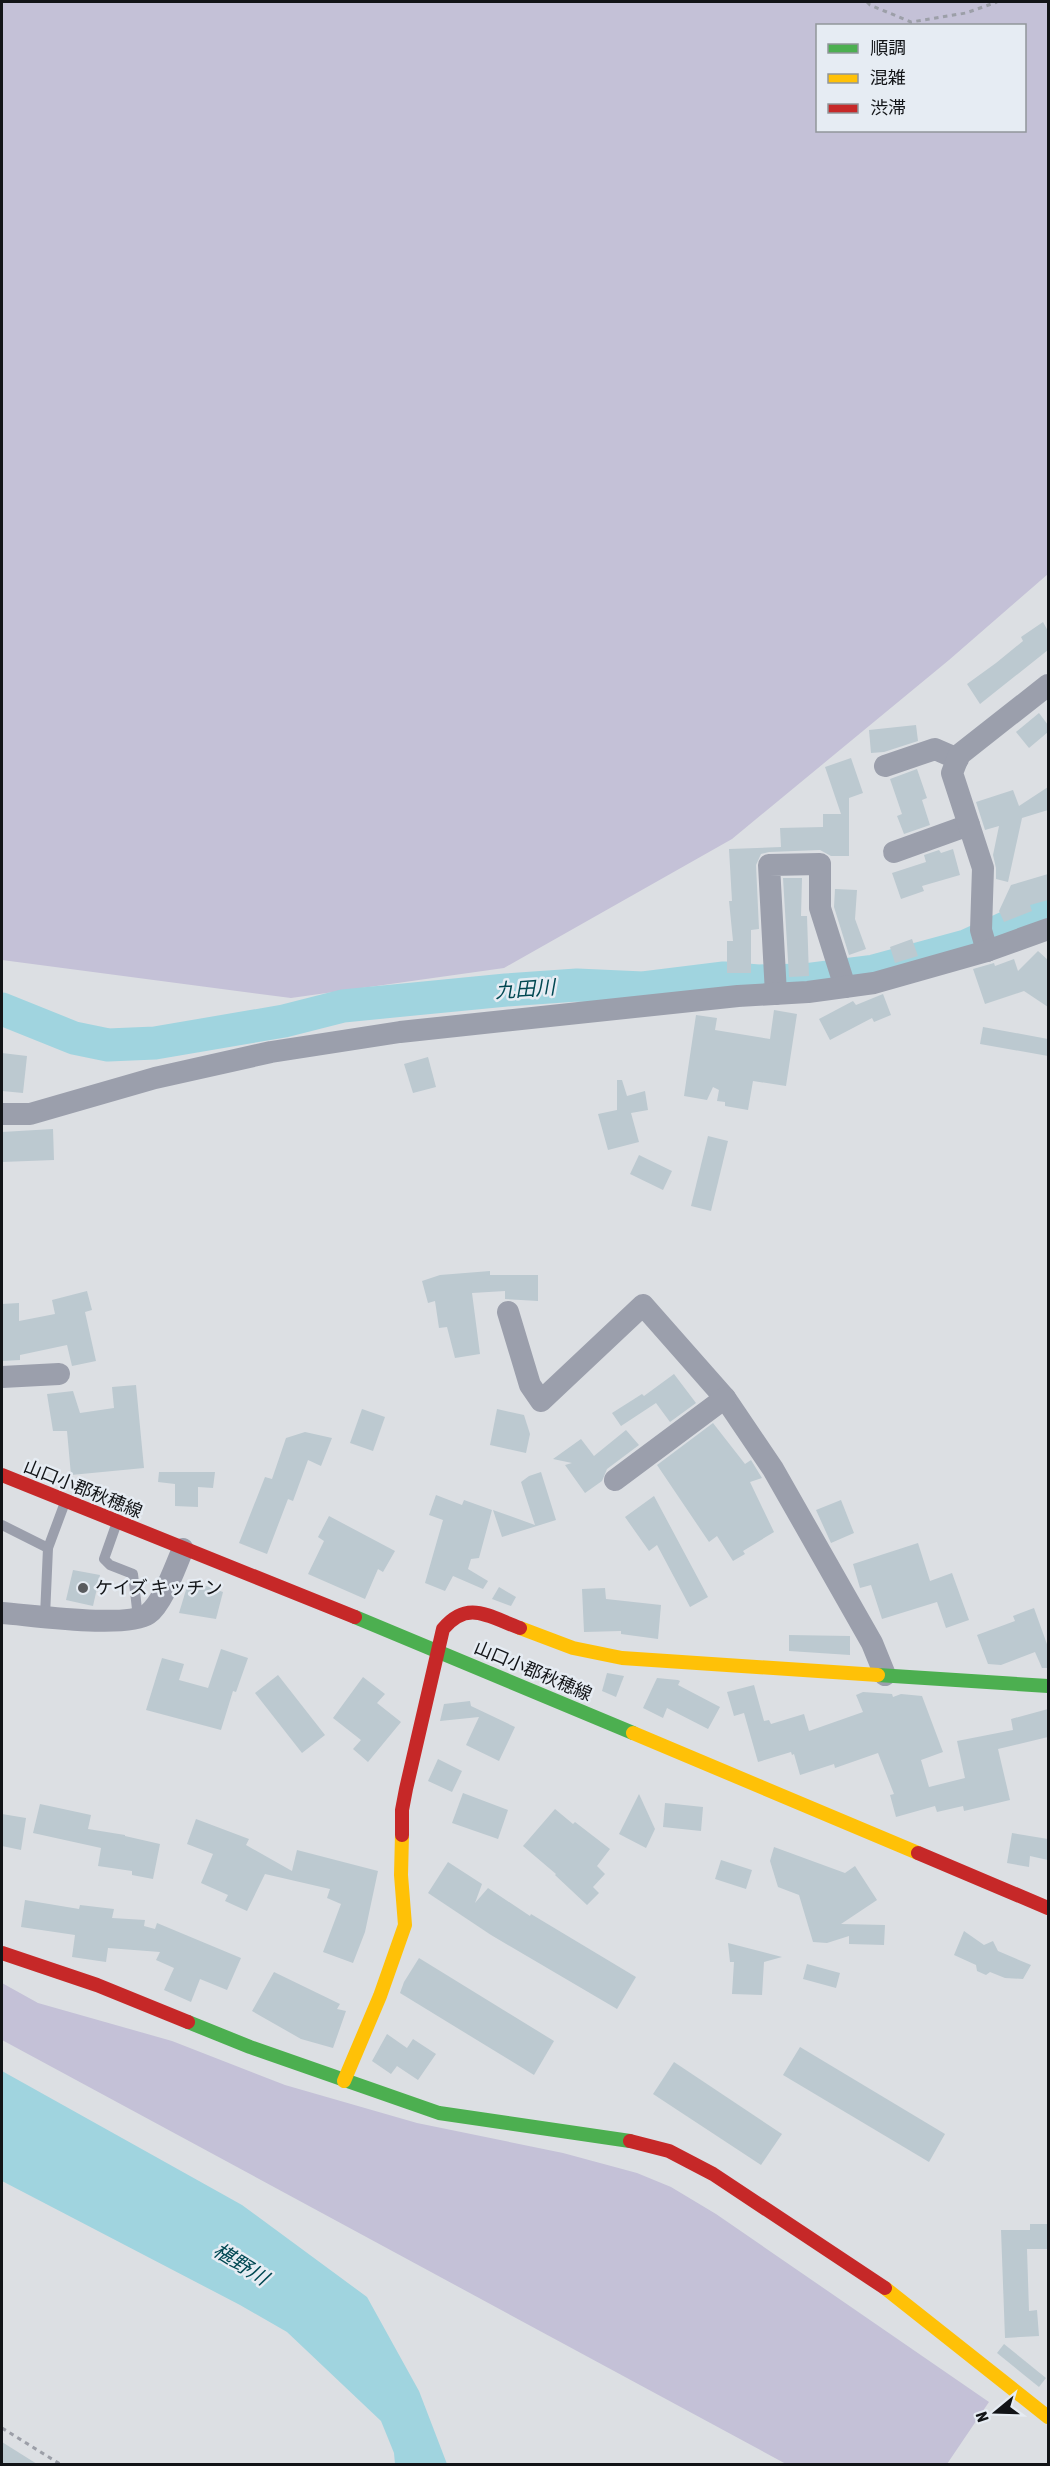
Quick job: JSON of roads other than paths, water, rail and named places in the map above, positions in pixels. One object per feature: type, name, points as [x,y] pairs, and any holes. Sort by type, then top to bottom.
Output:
[{"type":"street","points":[[985,942],[983,868],[952,774],[959,755],[1047,689]]},
{"type":"street","points":[[885,766],[935,748],[958,759]]},
{"type":"street","points":[[894,852],[969,825]]},
{"type":"street","points":[[775,987],[769,865],[820,864],[820,908],[842,979]]},
{"type":"street","points":[[2,1114],[30,1114],[155,1078],[271,1052],[412,1031],[738,996],[775,987],[842,979],[874,983],[985,942],[1048,928]]},
{"type":"street","points":[[508,1312],[530,1385],[541,1401],[643,1305],[725,1398],[773,1469],[872,1643],[885,1675]]},
{"type":"street","points":[[2,1377],[59,1374]]},
{"type":"street","points":[[615,1480],[725,1398]]},
{"type":"street","name":"山口小郡秋穂線","points":[[2,1475],[183,1550],[439,1651],[1048,1908]]},
{"type":"street","points":[[2,1613],[117,1622],[138,1618],[147,1614],[158,1603],[183,1550]]},
{"type":"street","points":[[344,2081],[380,1996],[405,1925],[401,1875],[402,1810],[443,1629],[452,1618],[461,1612],[474,1611],[573,1648],[622,1658],[1048,1686]]},
{"type":"street","points":[[2,1953],[97,1985],[250,2047],[439,2113],[617,2138],[669,2151],[713,2174],[898,2296],[1048,2417]]},
{"type":"lane","points":[[45,1616],[48,1548],[65,1501]]},
{"type":"lane","points":[[117,1522],[104,1559],[110,1565],[133,1574],[138,1618]]},
{"type":"lane","points":[[2,1525],[48,1548]]},
{"type":"water","name":"椹野川","points":[[2,2071],[242,2205],[367,2297],[419,2391],[447,2464],[395,2464],[394,2453],[381,2421],[287,2332],[240,2305],[2,2181]]},
{"type":"waterway","name":"九田川","points":[[2,1009],[74,1038],[108,1045],[155,1043],[284,1021],[343,1006],[577,985],[643,988],[724,978],[758,981],[803,980],[874,971],[966,946],[1040,912],[1048,911]]},
{"type":"place","name":"ケイズ キッチン","points":[[83,1588]]}]
